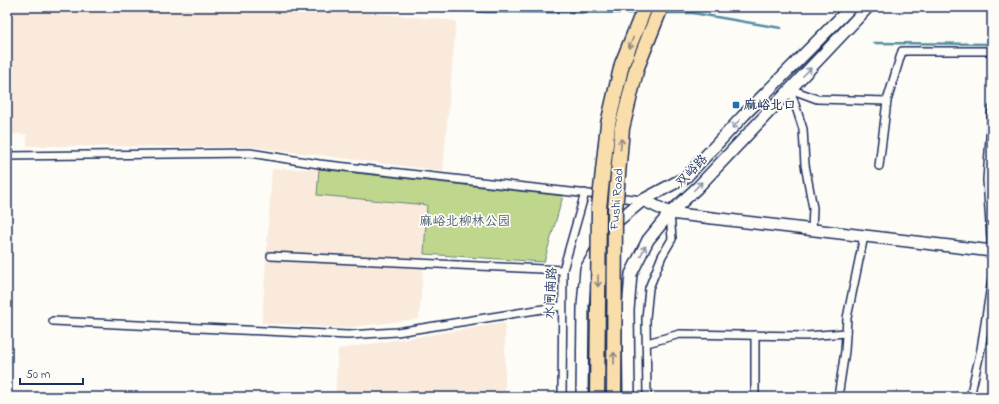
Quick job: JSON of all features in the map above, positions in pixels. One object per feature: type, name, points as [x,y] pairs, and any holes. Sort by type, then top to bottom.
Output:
[{"type":"highway","name":"Fushi Road","points":[[597,397],[599,208],[608,124],[622,64],[645,7]]},
{"type":"highway","name":"Fushi Road","points":[[614,397],[615,210],[622,128],[637,67],[661,7]]},
{"type":"street","name":"双峪路","points":[[582,397],[583,306],[586,269],[609,228],[643,200],[686,177],[744,115],[851,7]]},
{"type":"street","name":"双峪路","points":[[629,397],[628,310],[631,274],[648,240],[670,213],[696,188],[868,7]]},
{"type":"street","points":[[879,166],[887,101],[902,51],[992,51]]},
{"type":"street","points":[[790,89],[817,99],[887,101]]},
{"type":"street","points":[[790,89],[803,129],[805,165],[813,208],[812,230]]},
{"type":"street","points":[[7,156],[250,153],[319,164],[643,200],[670,213],[992,252],[987,180],[992,109]]},
{"type":"street","name":"水闸南路","points":[[562,397],[563,270],[585,193]]},
{"type":"street","points":[[647,397],[646,318],[649,288],[662,256],[672,239],[670,213]]},
{"type":"street","points":[[838,397],[845,351],[847,318],[864,236]]},
{"type":"street","points":[[271,256],[563,270]]},
{"type":"street","points":[[970,397],[981,349],[992,279]]},
{"type":"street","points":[[53,321],[348,335],[397,332],[562,306]]},
{"type":"street","points":[[647,343],[680,334],[806,336],[846,333]]},
{"type":"street","points":[[755,335],[755,397]]},
{"type":"shaded area","points":[[7,7],[311,7],[456,21],[443,171],[254,147],[27,146],[27,134],[7,134]]},
{"type":"shaded area","points":[[272,169],[319,169],[317,195],[428,205],[419,319],[344,328],[262,323]]},
{"type":"shaded area","points":[[505,323],[505,397],[335,397],[338,349]]},
{"type":"green space","name":"麻峪北柳林公园","points":[[319,169],[563,196],[544,262],[424,254],[427,205],[317,195]]},
{"type":"waterway","points":[[394,7],[486,12],[638,13]]},
{"type":"waterway","points":[[665,13],[693,13],[781,28]]},
{"type":"waterway","points":[[874,43],[992,44]]},
{"type":"place","name":"麻峪北口","points":[[736,105]]}]
